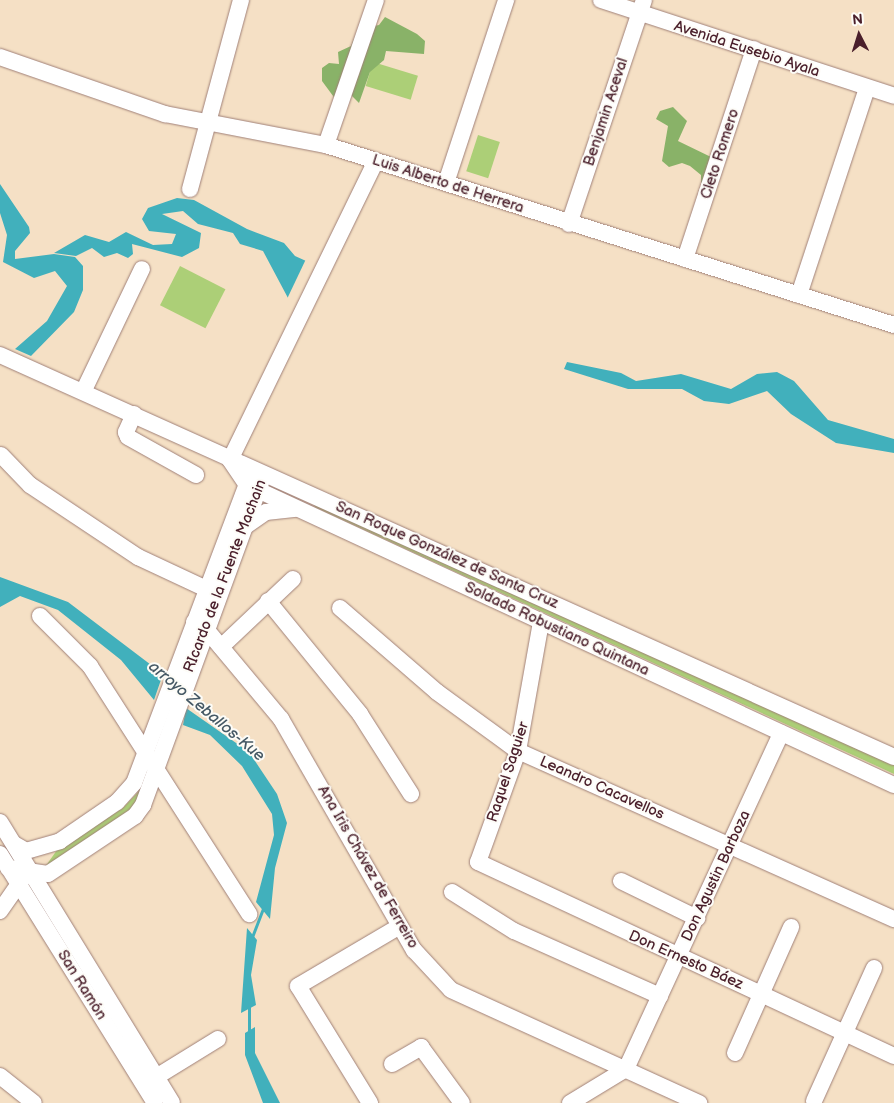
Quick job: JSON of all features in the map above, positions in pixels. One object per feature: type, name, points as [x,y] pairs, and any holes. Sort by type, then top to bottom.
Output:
[{"type":"street","points":[[326,145],[376,0]]},
{"type":"street","points":[[446,183],[506,0]]},
{"type":"street","name":"Avenida Eusebio Ayala","points":[[601,0],[641,7],[754,50],[894,96]]},
{"type":"street","points":[[190,189],[236,1]]},
{"type":"street","name":"Benjamin Aceval","points":[[569,224],[641,7]]},
{"type":"street","name":"Cleto Romero","points":[[685,259],[754,50]]},
{"type":"street","name":"Luis Alberto de Herrera","points":[[0,57],[206,124],[326,145],[569,224],[894,325]]},
{"type":"street","points":[[799,295],[867,88]]},
{"type":"street","points":[[252,488],[230,460],[376,161]]},
{"type":"street","points":[[84,390],[142,269]]},
{"type":"street","name":"San Roque González de Santa Cruz","points":[[4,356],[84,390],[230,460],[259,470],[894,757]]},
{"type":"street","points":[[134,414],[126,432],[128,437],[196,475]]},
{"type":"street","points":[[1,455],[30,485],[138,557],[212,592]]},
{"type":"street","name":"RIcardo de la Fuente Machain","points":[[164,727],[212,592],[259,470]]},
{"type":"street","name":"RIcardo de la Fuente Machain","points":[[212,592],[243,528],[252,488]]},
{"type":"street","name":"Soldado Robustiano Quintana","points":[[252,488],[894,785]]},
{"type":"street","points":[[243,528],[266,512],[297,508]]},
{"type":"street","points":[[221,647],[293,579]]},
{"type":"street","points":[[268,602],[360,714],[411,794]]},
{"type":"street","name":"Leandro Cacavellos","points":[[340,608],[437,692],[518,752],[894,919]]},
{"type":"street","points":[[40,616],[90,666],[249,914]]},
{"type":"street","name":"Raquel Saguier","points":[[478,862],[518,752],[541,622]]},
{"type":"street","name":"Ana Iris Chávez de Ferreiro","points":[[200,625],[221,647],[306,758],[414,950],[451,990],[699,1103]]},
{"type":"street","points":[[14,844],[26,851],[40,850],[117,802],[134,783],[147,754],[164,727]]},
{"type":"street","points":[[0,911],[28,883],[135,816],[157,768],[164,727]]},
{"type":"street","name":"Don Agustin Barboza","points":[[626,1069],[732,846],[781,732]]},
{"type":"street","name":"San Ramón","points":[[0,822],[14,844],[28,883],[150,1081],[172,1103]]},
{"type":"street","points":[[28,883],[40,850]]},
{"type":"street","name":"San Ramón","points":[[4,861],[28,883]]},
{"type":"street","name":"Don Ernesto Báez","points":[[478,862],[678,958],[761,994],[894,1056]]},
{"type":"street","points":[[621,881],[697,918]]},
{"type":"street","points":[[452,892],[514,930],[660,996]]},
{"type":"street","points":[[370,1103],[298,986],[400,926]]},
{"type":"street","points":[[735,1053],[791,927]]},
{"type":"street","points":[[814,1101],[874,968]]},
{"type":"street","points":[[150,1081],[218,1039]]},
{"type":"street","points":[[392,1064],[421,1047],[462,1103]]},
{"type":"street","points":[[570,1103],[626,1069]]},
{"type":"street","points":[[0,1076],[34,1103]]},
{"type":"street","name":"San Ramón","points":[[150,1081],[155,1103]]},
{"type":"green space","points":[[385,17],[417,34],[425,41],[424,54],[386,51],[384,60],[370,72],[359,103],[351,95],[336,100],[322,81],[322,68],[329,63],[339,64],[338,52],[351,46],[358,29],[379,25]]},
{"type":"green space","points":[[373,62],[418,76],[411,100],[366,86]]},
{"type":"green space","points":[[673,107],[687,121],[678,141],[711,157],[701,188],[701,175],[690,166],[682,163],[669,167],[662,161],[668,126],[656,119],[660,111]]},
{"type":"green space","points":[[478,135],[500,142],[488,178],[466,171]]},
{"type":"green space","points":[[180,266],[225,289],[205,328],[160,305]]},
{"type":"green space","points":[[313,503],[894,761],[894,774],[315,507]]},
{"type":"green space","points":[[141,789],[137,806],[45,867],[57,850],[123,808]]},
{"type":"water","points":[[0,184],[29,227],[30,233],[15,251],[15,259],[54,254],[75,257],[83,266],[83,290],[74,312],[31,356],[15,349],[47,321],[67,286],[55,271],[34,278],[3,262],[7,235],[0,213]]},
{"type":"water","points":[[177,198],[194,200],[247,229],[284,243],[295,256],[315,265],[288,298],[263,251],[240,244],[233,233],[198,224],[183,211],[162,214],[201,233],[199,248],[182,257],[132,244],[133,254],[128,258],[117,253],[104,257],[92,248],[76,256],[54,253],[85,235],[109,242],[126,232],[153,245],[172,244],[176,234],[149,231],[142,219],[148,208]]},
{"type":"water","points":[[567,362],[621,373],[636,381],[681,374],[731,389],[757,374],[777,372],[794,381],[828,420],[894,439],[894,453],[836,443],[791,414],[767,391],[729,404],[704,401],[682,389],[628,389],[564,369]]},
{"type":"water","points":[[0,577],[68,602],[163,674],[154,700],[121,660],[58,610],[20,596],[0,607]]},
{"type":"water","points":[[186,708],[249,752],[277,794],[287,823],[275,868],[270,919],[256,902],[274,835],[272,814],[242,766],[210,735],[183,725]]},
{"type":"water","points":[[247,928],[257,940],[251,975],[256,1005],[241,1013]]},
{"type":"water","points":[[255,1027],[255,1053],[280,1103],[263,1103],[245,1055],[245,1033]]},
{"type":"pier","points":[[306,259],[317,264],[296,305],[287,299]]},
{"type":"waterway","name":"arroyo Zeballos-Kue","points":[[252,937],[264,906]]},
{"type":"waterway","name":"arroyo Zeballos-Kue","points":[[249,1006],[249,1035]]}]
